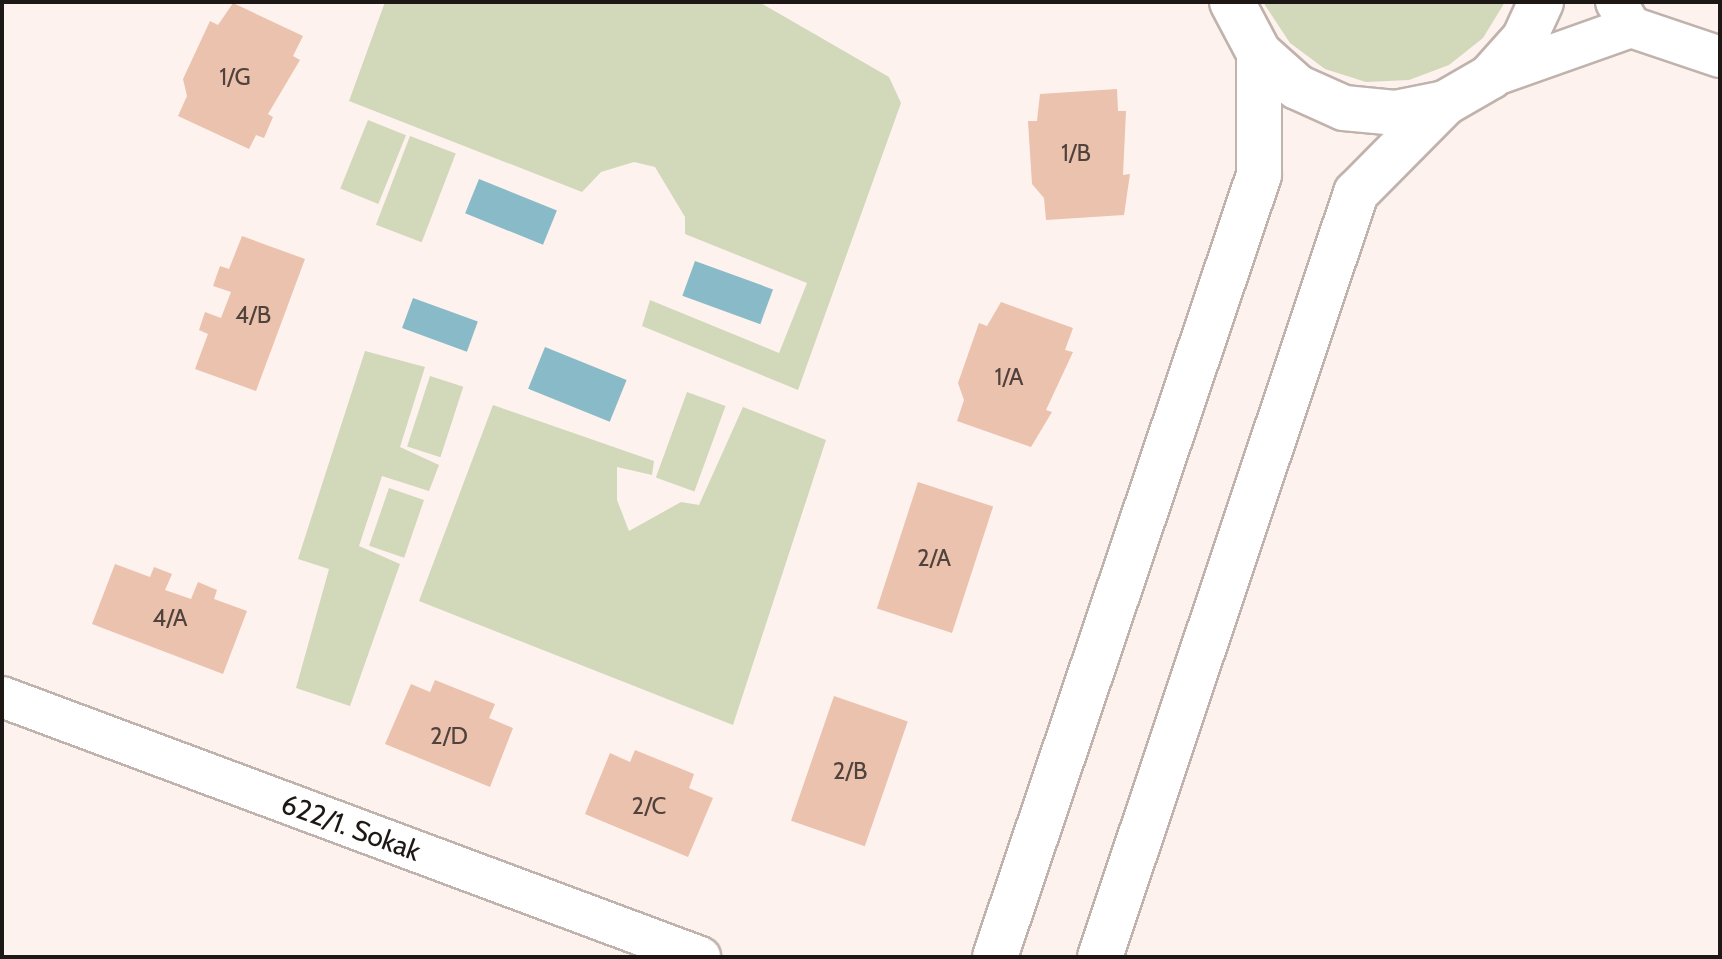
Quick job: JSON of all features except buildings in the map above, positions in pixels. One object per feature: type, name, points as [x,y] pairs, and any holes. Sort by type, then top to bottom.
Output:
[{"type":"main road","points":[[1232,2],[1259,53],[1297,87],[1344,108],[1395,113],[1445,103]]},
{"type":"main road","points":[[1100,957],[1356,193],[1445,103],[1490,77],[1524,39],[1541,2]]},
{"type":"main road","points":[[995,957],[1259,175],[1259,53]]},
{"type":"street","points":[[1490,77],[1624,14],[1720,57]]},
{"type":"street","name":"622/1. Sokak","points":[[2,697],[700,957]]},
{"type":"green space","points":[[385,2],[759,2],[889,77],[901,103],[798,390],[642,326],[650,300],[779,353],[807,283],[685,234],[685,217],[655,167],[634,162],[601,172],[582,192],[349,101]]},
{"type":"green space","points":[[1263,2],[1505,2],[1483,38],[1449,65],[1409,80],[1366,82],[1325,69],[1290,43]]},
{"type":"green space","points":[[368,120],[406,135],[378,204],[340,189]]},
{"type":"green space","points":[[410,136],[456,154],[422,242],[376,225]]},
{"type":"green space","points":[[365,351],[425,367],[400,447],[439,465],[429,491],[382,476],[359,546],[400,564],[350,706],[296,688],[329,569],[298,559]]},
{"type":"green space","points":[[430,376],[463,387],[440,457],[407,446]]},
{"type":"green space","points":[[687,392],[726,406],[694,492],[656,478]]},
{"type":"green space","points":[[493,405],[654,461],[652,475],[617,467],[617,500],[629,531],[681,502],[699,505],[743,407],[826,440],[733,725],[419,601]]},
{"type":"green space","points":[[389,488],[424,500],[404,558],[369,546]]},
{"type":"water","points":[[479,179],[557,210],[543,245],[465,213]]},
{"type":"water","points":[[695,261],[773,289],[760,324],[682,296]]},
{"type":"water","points":[[413,298],[478,322],[467,352],[402,328]]},
{"type":"water","points":[[545,347],[627,380],[610,422],[528,389]]}]
